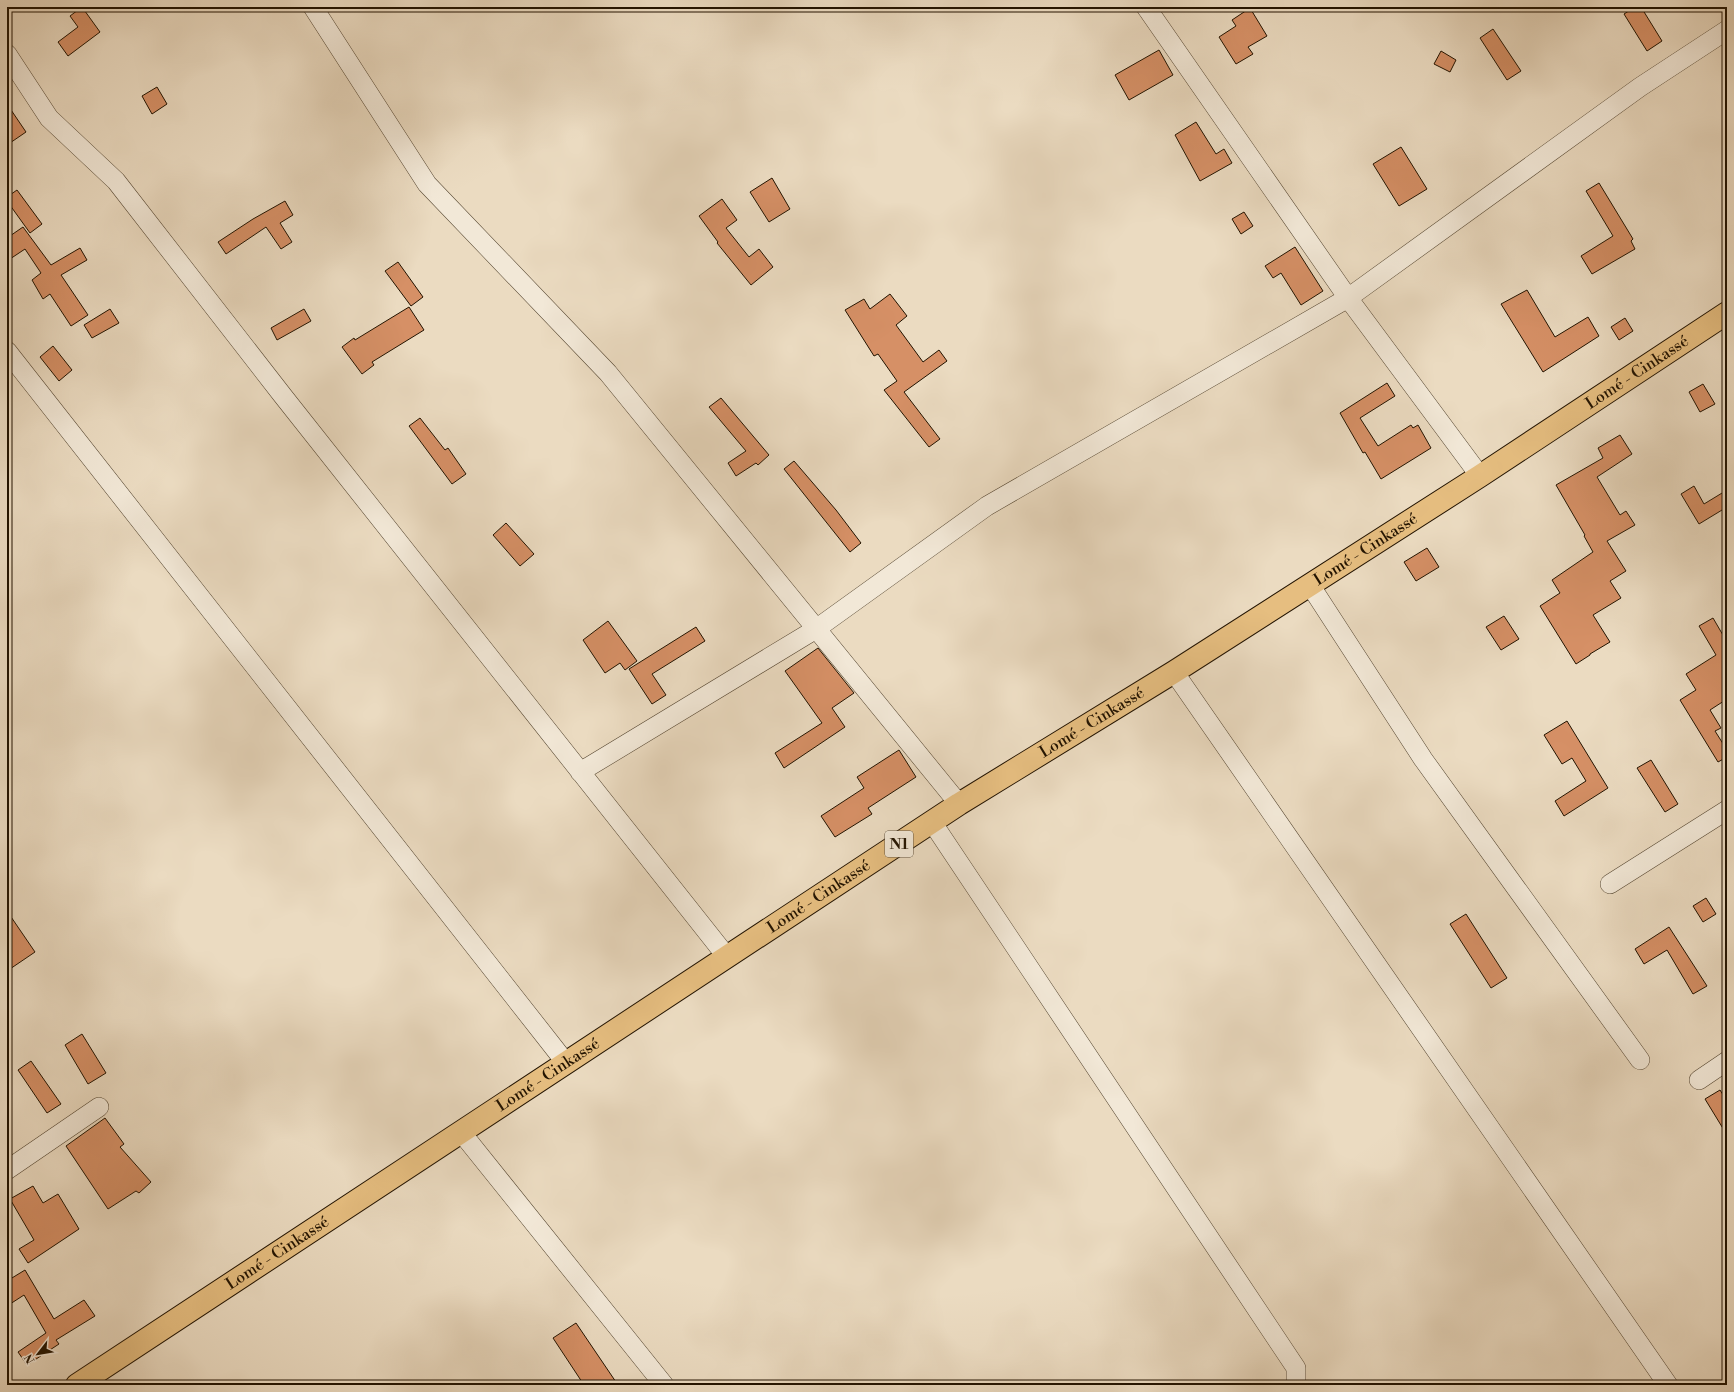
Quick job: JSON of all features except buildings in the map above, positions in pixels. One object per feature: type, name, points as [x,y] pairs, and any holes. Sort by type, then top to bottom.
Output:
[{"type":"highway","name":"Lomé - Cinkassé","points":[[77,1385],[959,804],[1174,672],[1480,476],[1727,313]]},
{"type":"street","points":[[313,7],[427,184],[608,373],[959,804]]},
{"type":"street","points":[[1146,7],[1348,298],[1480,476]]},
{"type":"street","points":[[580,772],[816,629],[987,506],[1348,298],[1634,91],[1727,30]]},
{"type":"street","points":[[7,54],[49,118],[116,181],[283,396],[727,957]]},
{"type":"street","points":[[7,351],[566,1063]]},
{"type":"street","points":[[1310,585],[1423,760],[1640,1060]]},
{"type":"street","points":[[1174,672],[1668,1385]]},
{"type":"street","points":[[1610,884],[1727,810]]},
{"type":"street","points":[[932,822],[1296,1368],[1296,1385]]},
{"type":"street","points":[[1699,1080],[1727,1061]]},
{"type":"street","points":[[7,1170],[98,1107]]},
{"type":"street","points":[[462,1132],[664,1385]]}]
